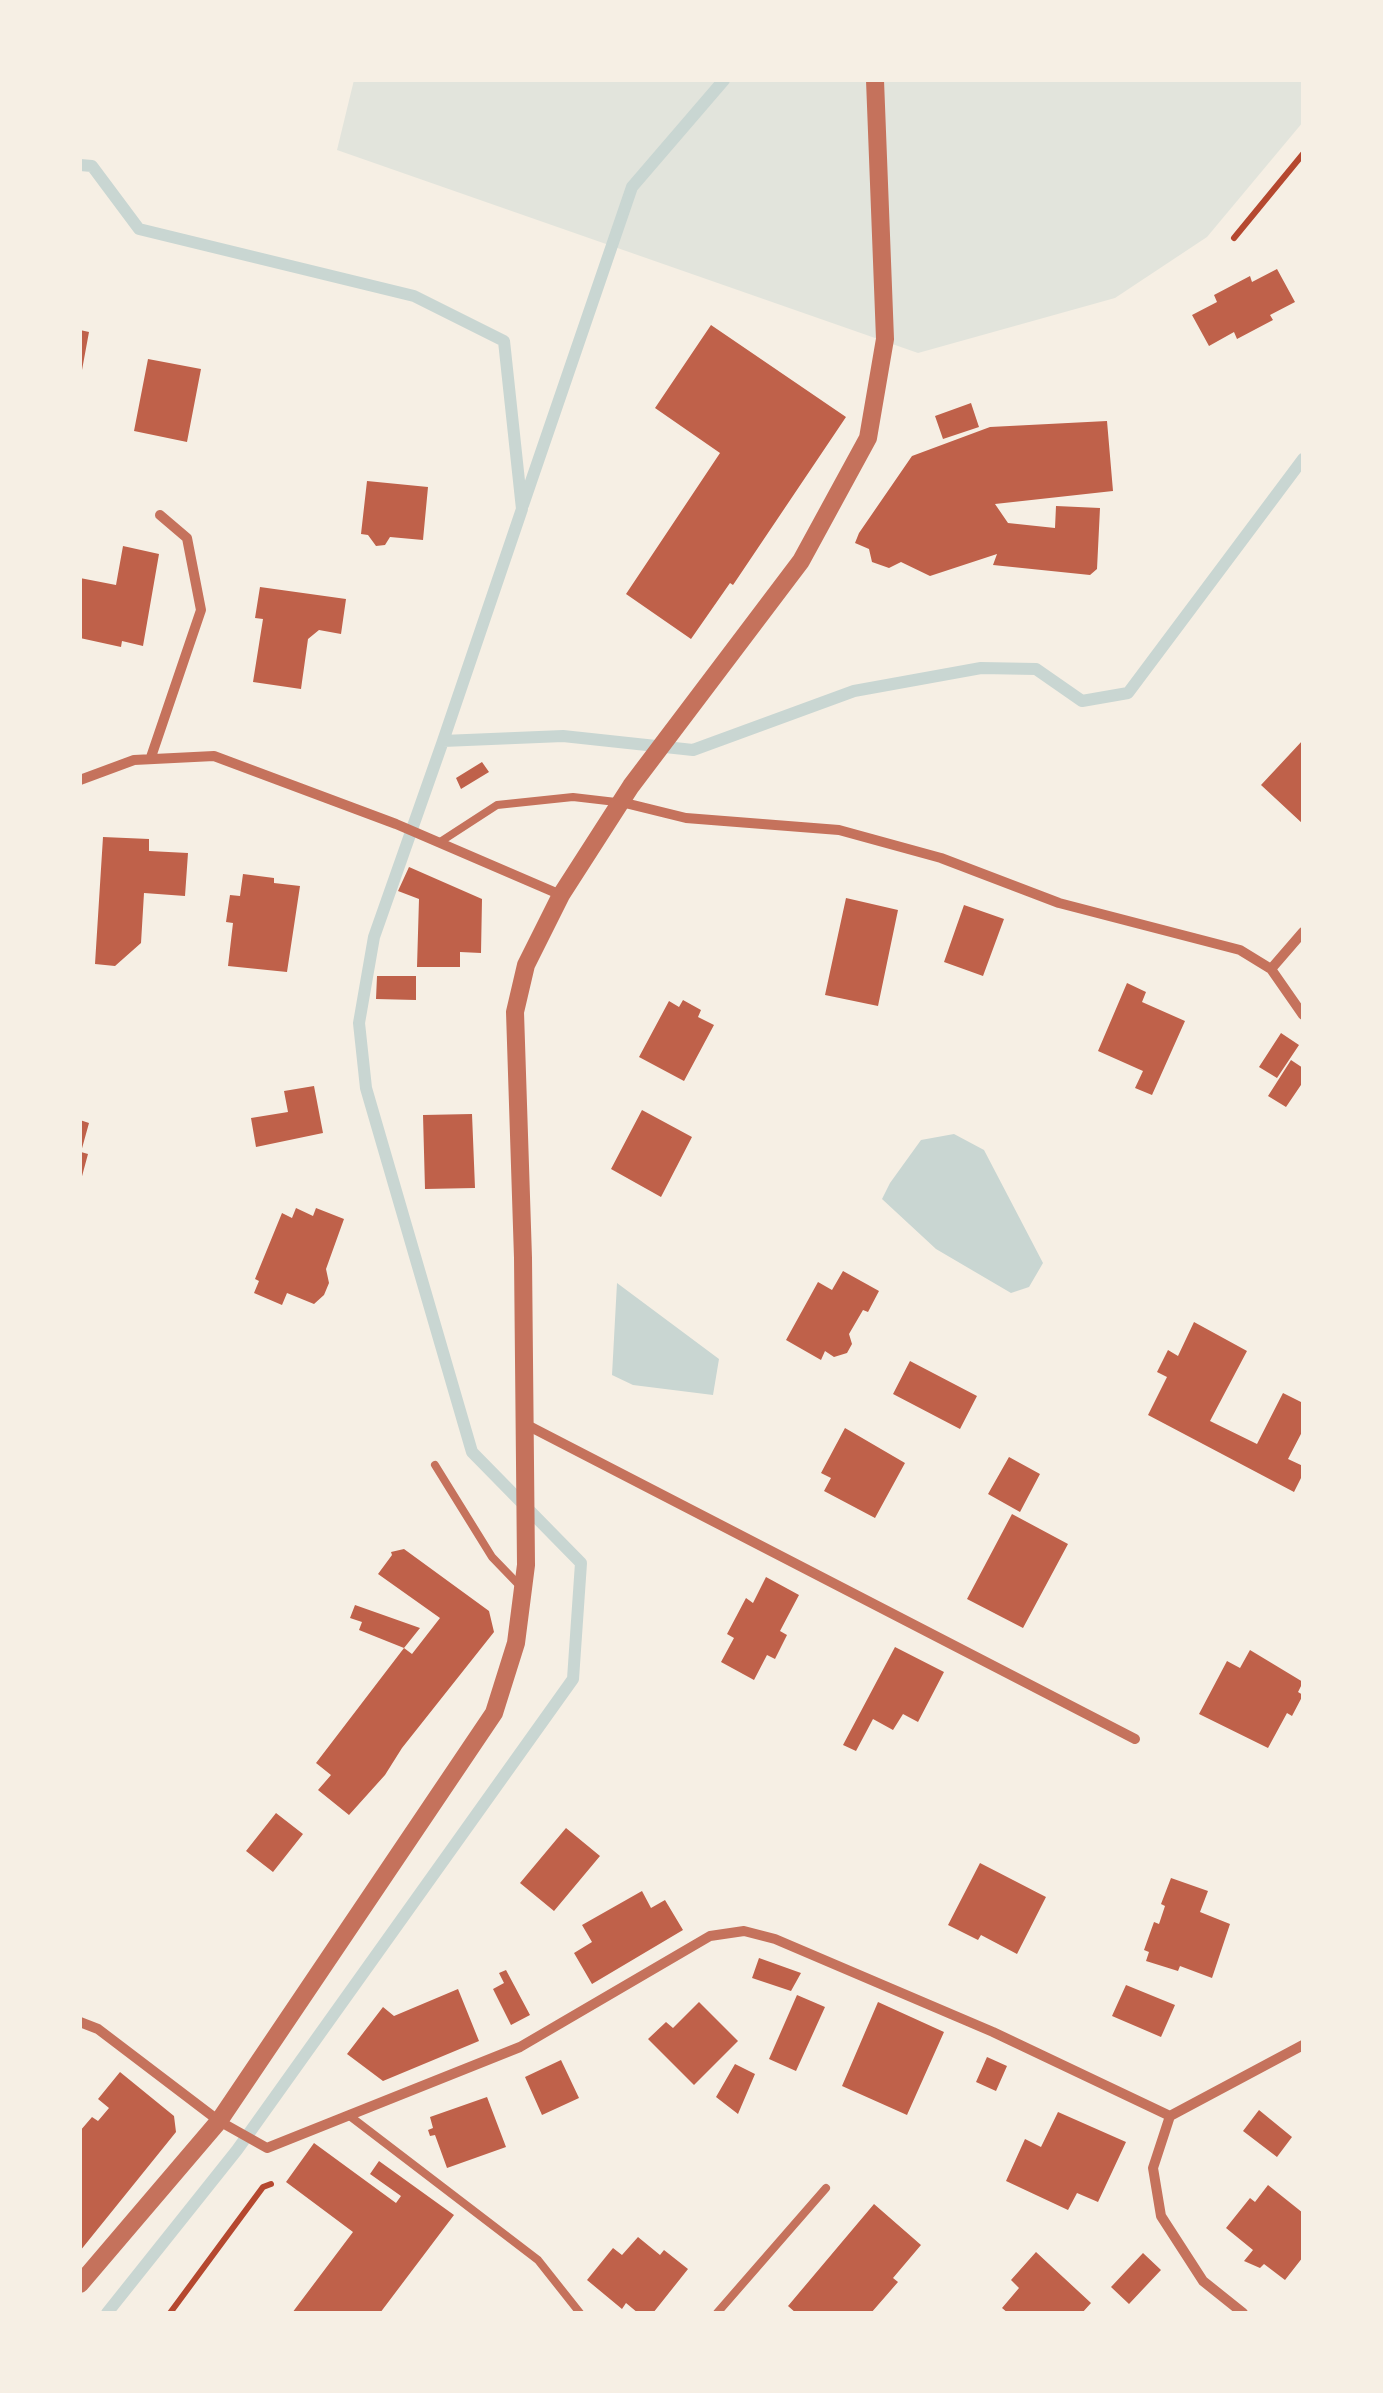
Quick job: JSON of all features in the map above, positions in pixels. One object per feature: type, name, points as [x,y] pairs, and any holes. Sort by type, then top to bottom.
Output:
[{"type":"street","points":[[80,2284],[225,2124],[494,1713],[516,1643],[526,1565],[515,1012],[526,965],[561,895],[632,786],[801,561],[868,438],[885,339],[874,80]]},
{"type":"street","points":[[151,758],[201,610],[186,538],[160,516]]},
{"type":"street","points":[[80,780],[134,760],[214,756],[396,824],[561,895]]},
{"type":"street","points":[[621,802],[686,818],[839,830],[942,858],[1059,903],[1240,950],[1271,969],[1303,1014]]},
{"type":"street","points":[[1271,969],[1303,932]]},
{"type":"street","points":[[525,1424],[1135,1739]]},
{"type":"street","points":[[80,2022],[98,2030],[225,2124],[267,2148],[520,2047],[710,1936],[744,1931],[774,1938],[993,2032],[1170,2116]]},
{"type":"street","points":[[1244,2313],[1203,2281],[1161,2216],[1152,2168],[1170,2116],[1303,2045]]},
{"type":"lane","points":[[440,842],[496,805],[573,797],[621,802]]},
{"type":"lane","points":[[435,1465],[492,1557],[523,1589]]},
{"type":"lane","points":[[350,2117],[538,2260],[580,2313]]},
{"type":"lane","points":[[718,2313],[826,2188]]},
{"type":"path","points":[[1234,238],[1303,154]]},
{"type":"path","points":[[170,2313],[263,2187],[271,2184]]},
{"type":"shaded area","points":[[354,80],[1303,80],[1303,122],[1207,237],[1115,298],[918,353],[337,150]]},
{"type":"shaded area","points":[[954,1134],[984,1150],[1043,1263],[1029,1287],[1011,1293],[936,1249],[882,1199],[921,1140]]},
{"type":"shaded area","points":[[617,1283],[719,1359],[713,1395],[633,1385],[612,1375]]},
{"type":"building","points":[[1277,269],[1295,302],[1270,315],[1273,320],[1237,339],[1234,332],[1209,346],[1192,315],[1217,302],[1214,295],[1250,276],[1252,282]]},
{"type":"building","points":[[711,325],[846,417],[733,585],[730,583],[691,639],[626,594],[720,453],[655,408]]},
{"type":"building","points":[[80,330],[89,332],[82,370],[80,369]]},
{"type":"building","points":[[148,359],[201,369],[187,442],[134,431]]},
{"type":"building","points":[[971,403],[979,427],[943,439],[935,416]]},
{"type":"building","points":[[1107,421],[1113,491],[995,504],[1008,523],[1055,528],[1056,506],[1100,508],[1097,569],[1090,575],[993,565],[997,554],[930,576],[901,562],[889,568],[872,562],[869,549],[855,543],[912,456],[990,427]]},
{"type":"building","points":[[367,481],[428,487],[423,540],[390,537],[385,545],[376,546],[368,535],[361,534]]},
{"type":"building","points":[[123,546],[159,554],[143,646],[122,641],[121,647],[80,638],[80,578],[116,585]]},
{"type":"building","points":[[260,587],[346,599],[341,634],[319,630],[308,639],[301,689],[253,682],[263,619],[255,618]]},
{"type":"building","points":[[1303,740],[1303,824],[1261,785]]},
{"type":"building","points":[[482,762],[489,772],[461,789],[456,778]]},
{"type":"building","points":[[103,837],[149,839],[149,851],[188,853],[185,896],[144,893],[141,943],[115,966],[95,964]]},
{"type":"building","points":[[409,867],[482,899],[481,953],[460,952],[460,967],[417,967],[419,899],[398,891]]},
{"type":"building","points":[[243,874],[300,886],[287,972],[228,966],[233,923],[226,922],[230,895],[240,896]]},
{"type":"building","points":[[846,898],[898,910],[878,1006],[825,995]]},
{"type":"building","points":[[964,905],[1004,919],[983,976],[944,962]]},
{"type":"building","points":[[377,976],[416,976],[416,1000],[376,999]]},
{"type":"building","points":[[1127,983],[1146,992],[1142,1002],[1185,1021],[1152,1095],[1135,1088],[1143,1071],[1098,1051]]},
{"type":"building","points":[[683,1000],[701,1010],[698,1017],[714,1025],[684,1081],[639,1057],[669,1001],[679,1007]]},
{"type":"building","points":[[1281,1033],[1299,1045],[1277,1078],[1259,1067]]},
{"type":"building","points":[[1291,1060],[1303,1068],[1303,1082],[1286,1107],[1268,1096]]},
{"type":"building","points":[[314,1086],[323,1133],[256,1147],[251,1118],[288,1112],[284,1091]]},
{"type":"building","points":[[642,1110],[692,1137],[661,1197],[611,1169]]},
{"type":"building","points":[[472,1114],[475,1188],[425,1189],[423,1115]]},
{"type":"building","points":[[80,1120],[89,1123],[81,1152],[88,1154],[81,1180]]},
{"type":"building","points":[[296,1208],[313,1216],[316,1208],[344,1219],[326,1269],[329,1283],[324,1295],[314,1304],[287,1293],[282,1305],[254,1293],[259,1281],[255,1279],[282,1213],[292,1218]]},
{"type":"building","points":[[843,1271],[879,1291],[849,1334],[852,1344],[847,1353],[834,1357],[825,1351],[821,1360],[786,1340],[818,1282],[832,1290]]},
{"type":"building","points":[[1194,1322],[1247,1351],[1210,1421],[1257,1444],[1283,1393],[1303,1403],[1303,1430],[1288,1459],[1303,1466],[1294,1492],[1148,1415],[1167,1377],[1157,1372],[1168,1350],[1178,1356]]},
{"type":"building","points":[[910,1361],[977,1396],[960,1429],[893,1394]]},
{"type":"building","points":[[845,1428],[905,1463],[875,1518],[824,1491],[831,1478],[821,1473]]},
{"type":"building","points":[[1009,1457],[1040,1474],[1020,1512],[988,1494]]},
{"type":"building","points":[[1012,1514],[1068,1544],[1023,1628],[967,1599]]},
{"type":"building","points":[[404,1549],[489,1611],[494,1632],[385,1775],[349,1815],[318,1790],[331,1775],[316,1763],[404,1648],[412,1654],[440,1618],[378,1574],[391,1552]]},
{"type":"building","points":[[766,1577],[799,1595],[780,1631],[787,1635],[775,1659],[767,1655],[754,1680],[721,1662],[734,1638],[727,1634],[746,1598],[753,1603]]},
{"type":"building","points":[[355,1605],[420,1628],[404,1648],[359,1630],[362,1622],[350,1618]]},
{"type":"building","points":[[895,1647],[944,1672],[918,1722],[903,1714],[893,1730],[873,1719],[856,1751],[843,1745]]},
{"type":"building","points":[[1250,1650],[1303,1682],[1298,1692],[1303,1695],[1292,1716],[1287,1713],[1268,1748],[1199,1714],[1227,1661],[1240,1668]]},
{"type":"building","points":[[276,1813],[303,1834],[273,1872],[246,1851]]},
{"type":"building","points":[[566,1828],[600,1856],[554,1911],[520,1883]]},
{"type":"building","points":[[980,1863],[1046,1897],[1017,1954],[981,1935],[978,1940],[948,1925]]},
{"type":"building","points":[[1171,1878],[1208,1891],[1200,1912],[1230,1924],[1212,1978],[1180,1966],[1178,1971],[1146,1961],[1149,1952],[1144,1950],[1154,1922],[1159,1924],[1165,1906],[1161,1904]]},
{"type":"building","points":[[642,1891],[651,1908],[665,1900],[683,1930],[592,1984],[574,1953],[592,1942],[582,1925]]},
{"type":"building","points":[[759,1958],[801,1973],[791,1991],[752,1978]]},
{"type":"building","points":[[506,1970],[530,2015],[511,2025],[493,1989],[504,1983],[499,1973]]},
{"type":"building","points":[[1126,1985],[1175,2005],[1161,2037],[1112,2016]]},
{"type":"building","points":[[458,1989],[479,2041],[383,2081],[347,2054],[383,2007],[394,2016]]},
{"type":"building","points":[[797,1995],[825,2007],[796,2071],[769,2059]]},
{"type":"building","points":[[699,2002],[738,2041],[694,2085],[648,2039],[666,2022],[673,2028]]},
{"type":"building","points":[[878,2002],[944,2032],[907,2115],[842,2086]]},
{"type":"building","points":[[987,2057],[1007,2066],[996,2091],[976,2082]]},
{"type":"building","points":[[561,2060],[579,2098],[542,2115],[525,2077]]},
{"type":"building","points":[[735,2064],[755,2074],[738,2114],[716,2097]]},
{"type":"building","points":[[120,2072],[174,2116],[176,2132],[80,2251],[80,2131],[92,2117],[98,2121],[109,2108],[98,2099]]},
{"type":"building","points":[[487,2097],[506,2147],[447,2168],[435,2135],[430,2136],[428,2130],[433,2128],[430,2117]]},
{"type":"building","points":[[1259,2110],[1292,2137],[1277,2157],[1243,2131]]},
{"type":"building","points":[[1058,2112],[1126,2142],[1098,2202],[1077,2193],[1068,2210],[1006,2181],[1025,2139],[1041,2147]]},
{"type":"building","points":[[314,2143],[396,2203],[401,2196],[370,2174],[379,2161],[454,2215],[380,2313],[292,2313],[353,2232],[286,2182]]},
{"type":"building","points":[[1268,2185],[1303,2213],[1303,2257],[1285,2280],[1264,2264],[1260,2268],[1244,2261],[1253,2250],[1226,2228],[1250,2198],[1255,2202]]},
{"type":"building","points":[[874,2204],[921,2245],[893,2278],[898,2282],[871,2313],[796,2313],[788,2306]]},
{"type":"building","points":[[638,2237],[660,2255],[664,2250],[688,2269],[653,2313],[638,2313],[626,2303],[622,2309],[587,2280],[613,2248],[622,2255]]},
{"type":"building","points":[[1036,2252],[1091,2303],[1082,2313],[1008,2313],[1002,2308],[1019,2288],[1011,2280]]},
{"type":"building","points":[[1143,2253],[1161,2270],[1129,2304],[1111,2287]]},
{"type":"waterway","points":[[523,505],[632,187],[724,80]]},
{"type":"waterway","points":[[80,165],[92,166],[139,229],[414,296],[504,341],[522,509],[443,741]]},
{"type":"waterway","points":[[107,2313],[237,2150],[573,1679],[581,1563],[472,1452],[366,1088],[359,1023],[374,937],[443,741],[563,736],[693,750],[854,691],[981,668],[1036,669],[1082,701],[1128,693],[1303,459]]}]
